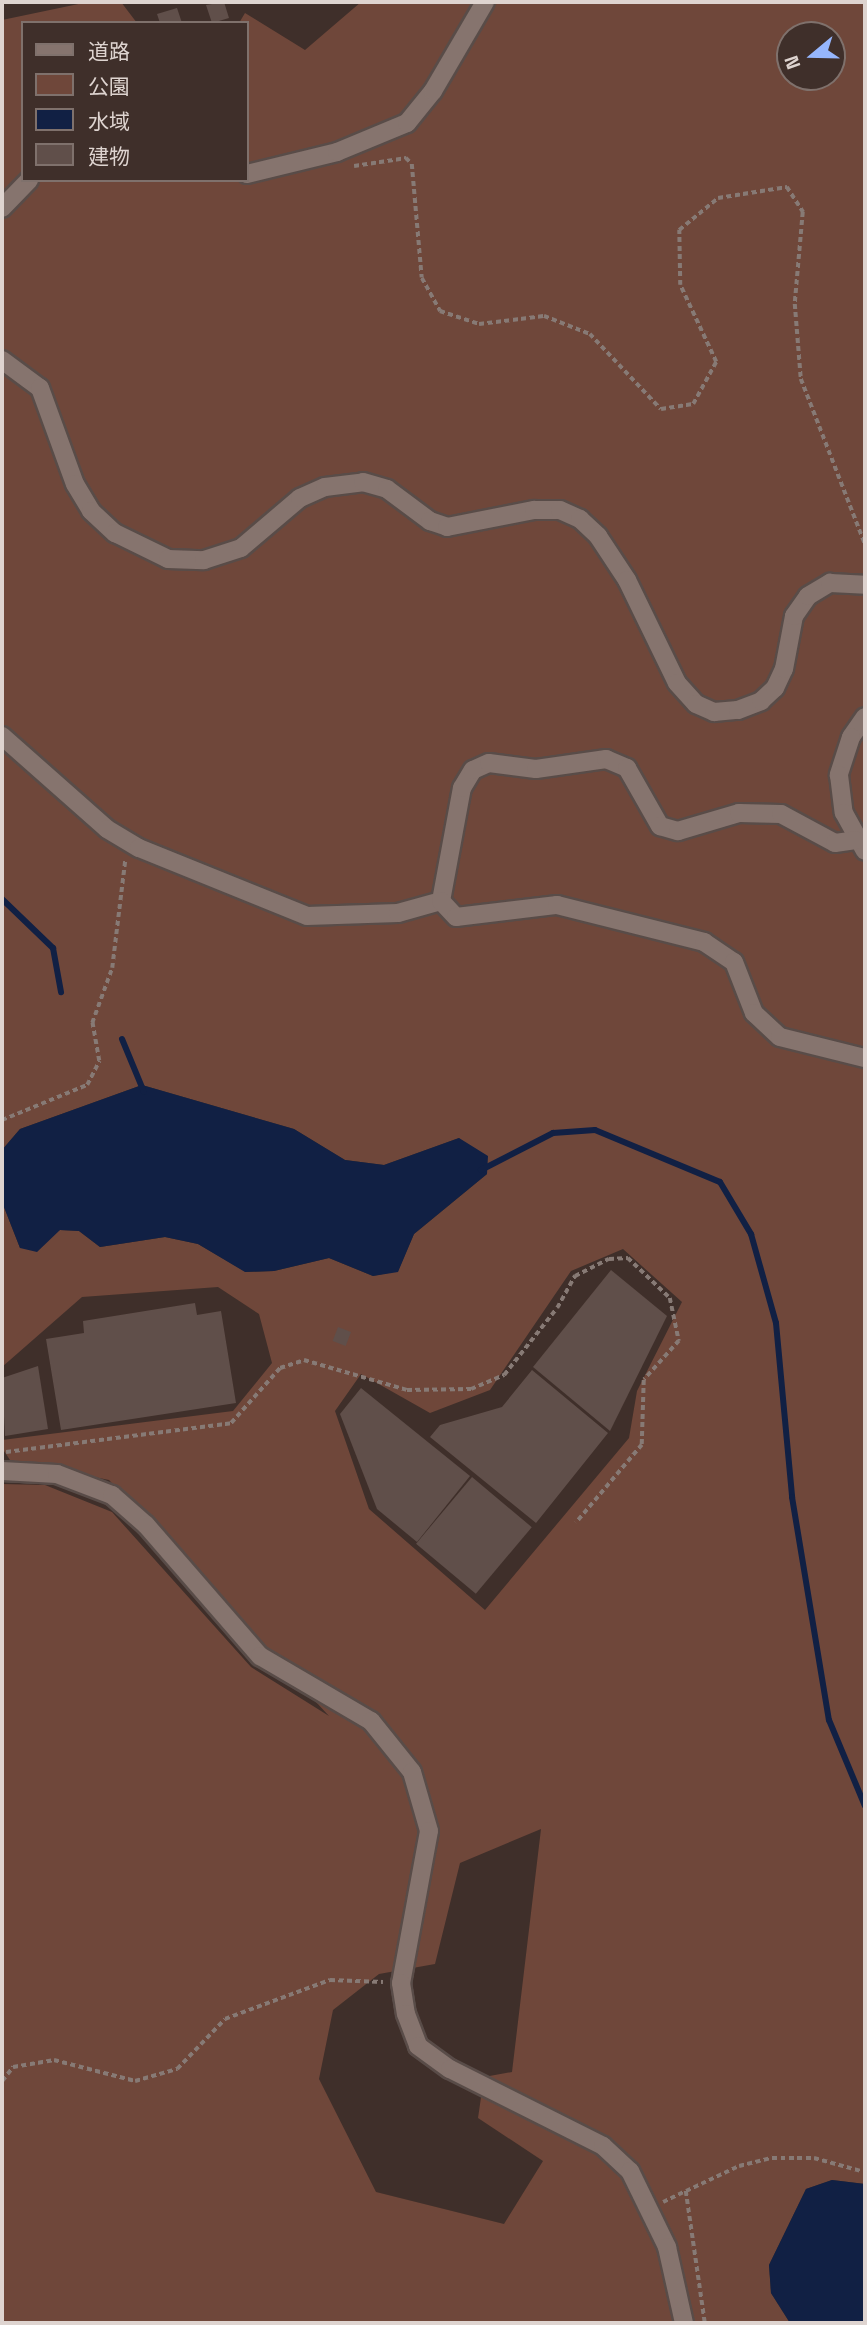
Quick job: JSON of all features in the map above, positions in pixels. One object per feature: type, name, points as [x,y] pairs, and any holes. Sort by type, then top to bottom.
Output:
[{"type":"street","points":[[248,174],[337,152],[407,123],[433,91],[485,2]]},
{"type":"street","points":[[2,208],[27,182]]},
{"type":"street","points":[[2,359],[40,388],[75,484],[91,511],[115,533],[168,559],[204,560],[241,548],[300,498],[325,487],[363,482],[387,489],[430,521],[447,527],[534,510],[560,510],[580,519],[597,536],[626,580],[677,683],[696,704],[714,712],[738,710],[761,701],[775,688],[784,669],[794,616],[808,596],[830,583],[855,581],[865,585]]},
{"type":"street","points":[[860,845],[844,813],[839,775],[851,737],[865,717]]},
{"type":"street","points":[[2,736],[107,829],[139,848],[307,916],[398,913],[441,901]]},
{"type":"street","points":[[441,901],[462,788],[473,770],[489,763],[536,769],[606,759],[626,768],[660,826],[678,831],[739,813],[781,814],[835,842],[860,845]]},
{"type":"street","points":[[441,901],[456,917],[557,905],[704,942],[734,962],[754,1013],[780,1037],[865,1058]]},
{"type":"street","points":[[2,1471],[57,1474],[112,1495],[146,1525],[260,1656],[371,1721],[412,1772],[429,1831],[401,1983],[406,2014],[418,2046],[450,2069],[603,2146],[630,2171],[651,2207],[667,2247],[684,2323]]},
{"type":"path","points":[[337,152],[352,167],[406,158],[412,164],[422,278],[440,311],[479,324],[544,316],[590,334],[661,409],[693,404],[716,362],[680,285],[679,230],[718,198],[787,187],[803,212],[795,304],[801,379],[865,544]]},
{"type":"path","points":[[2,1120],[88,1085],[99,1061],[92,1023],[112,968],[126,862],[107,829]]},
{"type":"path","points":[[2,1455],[10,1449],[231,1423],[280,1368],[304,1360],[407,1390],[471,1389],[504,1375],[557,1308],[575,1276],[609,1259],[628,1258],[670,1298],[679,1341],[644,1380],[642,1445],[576,1523]]},
{"type":"path","points":[[2,2081],[13,2067],[54,2060],[135,2081],[177,2069],[225,2019],[330,1980],[401,1983]]},
{"type":"path","points":[[651,2207],[739,2166],[772,2158],[814,2158],[865,2172]]},
{"type":"path","points":[[686,2191],[705,2323]]},
{"type":"green space","points":[[88,2],[121,2],[135,21],[21,21],[21,182],[248,182],[248,21],[240,21],[245,13],[305,50],[361,2],[865,2],[865,2184],[832,2180],[806,2189],[769,2265],[771,2293],[790,2323],[2,2323],[2,1484],[45,1485],[112,1512],[251,1667],[329,1716],[109,1480],[10,1460],[2,1448],[2,1440],[233,1411],[272,1363],[259,1314],[218,1287],[82,1297],[2,1367],[2,1202],[20,1248],[60,1230],[79,1231],[100,1247],[165,1237],[198,1244],[246,1272],[274,1271],[329,1258],[373,1276],[398,1271],[414,1234],[487,1174],[459,1138],[384,1165],[345,1160],[294,1129],[142,1085],[20,1129],[2,1150],[2,20]],"holes":[[[623,1249],[682,1302],[637,1391],[629,1438],[485,1610],[369,1509],[335,1411],[361,1374],[430,1413],[490,1390],[571,1271]],[[541,1829],[512,2072],[484,2077],[478,2118],[543,2161],[504,2224],[376,2192],[319,2079],[333,2010],[379,1974],[435,1964],[460,1863]]]},
{"type":"water","points":[[142,1085],[294,1129],[345,1160],[384,1165],[459,1138],[488,1156],[487,1174],[414,1234],[398,1272],[373,1276],[329,1258],[274,1271],[245,1272],[198,1244],[165,1237],[100,1247],[79,1231],[60,1230],[37,1252],[20,1248],[2,1202],[2,1150],[20,1129]]},
{"type":"water","points":[[832,2180],[865,2184],[865,2323],[790,2323],[771,2293],[769,2265],[806,2189]]},
{"type":"building","points":[[224,2],[229,18],[211,21],[206,5]]},
{"type":"building","points":[[177,8],[181,21],[159,21],[157,14]]},
{"type":"building","points":[[611,1270],[667,1316],[610,1431],[533,1367]]},
{"type":"building","points":[[195,1303],[197,1315],[221,1311],[236,1403],[61,1430],[46,1339],[84,1333],[83,1321]]},
{"type":"building","points":[[338,1327],[351,1332],[346,1346],[333,1341]]},
{"type":"building","points":[[38,1366],[48,1429],[5,1436],[2,1378]]},
{"type":"building","points":[[532,1370],[608,1433],[536,1523],[430,1437],[440,1425],[502,1407]]},
{"type":"building","points":[[361,1388],[470,1476],[417,1542],[377,1509],[340,1414]]},
{"type":"building","points":[[472,1477],[532,1527],[476,1594],[416,1544]]},
{"type":"waterway","points":[[2,899],[53,948],[61,992]]},
{"type":"waterway","points":[[122,1039],[144,1092]]},
{"type":"waterway","points":[[481,1170],[553,1133],[595,1130],[720,1182],[751,1234],[776,1323],[792,1497],[829,1720],[865,1806]]}]
